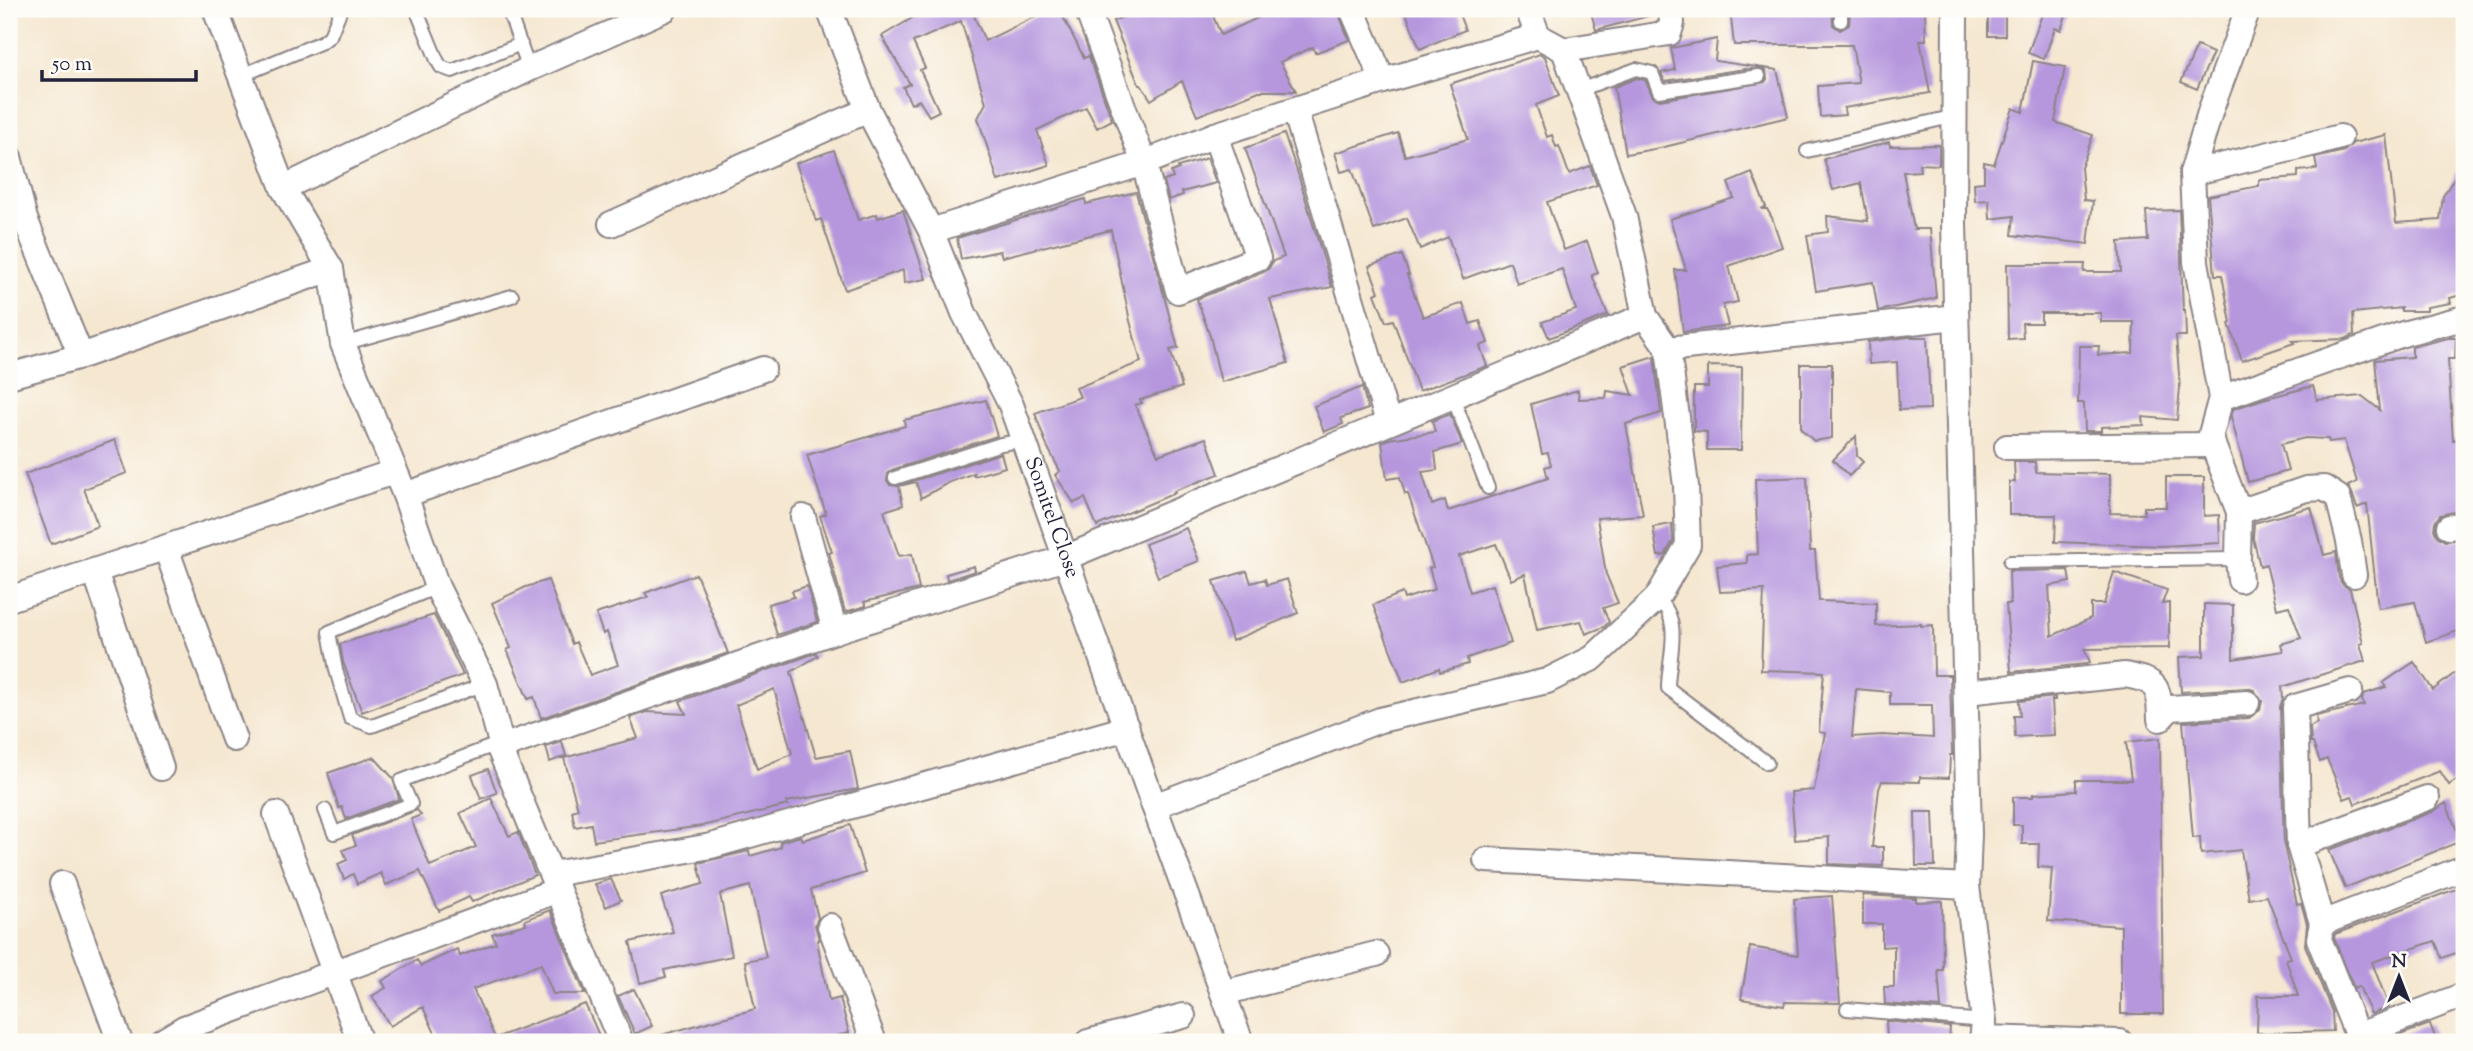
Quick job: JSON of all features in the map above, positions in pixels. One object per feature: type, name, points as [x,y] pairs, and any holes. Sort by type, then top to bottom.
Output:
[{"type":"street","points":[[215,9],[283,188],[331,270],[342,344],[405,495],[437,587],[485,684],[500,745],[621,1042]]},
{"type":"street","points":[[283,188],[530,69],[665,9]]},
{"type":"street","name":"Somitel Close","points":[[829,9],[868,110],[931,231],[964,313],[1012,405],[1241,1042]]},
{"type":"street","points":[[1087,9],[1144,163],[1178,290],[1258,258],[1215,135]]},
{"type":"street","points":[[1352,9],[1383,81]]},
{"type":"street","points":[[1528,9],[1538,36],[1564,51],[1669,33],[1672,23],[1671,9]]},
{"type":"street","points":[[1955,9],[1956,317],[1969,834],[1967,886],[1983,1034],[2120,1042]]},
{"type":"street","points":[[2239,569],[2239,512],[2211,434],[2221,398],[2196,262],[2192,173],[2211,109],[2248,9]]},
{"type":"street","points":[[931,231],[1144,163],[1215,135],[1383,81],[1538,36]]},
{"type":"street","points":[[1154,806],[1380,720],[1547,681],[1593,658],[1657,598],[1688,545],[1686,486],[1668,349],[1644,316],[1624,216],[1564,51]]},
{"type":"street","points":[[611,224],[868,110]]},
{"type":"street","points":[[1296,110],[1388,422]]},
{"type":"street","points":[[2192,173],[2340,137]]},
{"type":"street","points":[[9,157],[25,219],[81,356]]},
{"type":"street","points":[[9,376],[81,356],[331,270]]},
{"type":"street","points":[[500,745],[835,631],[1065,558],[1644,316]]},
{"type":"street","points":[[1668,349],[1956,317]]},
{"type":"street","points":[[2221,398],[2406,333],[2464,318]]},
{"type":"street","points":[[405,495],[763,369]]},
{"type":"street","points":[[2007,447],[2213,445]]},
{"type":"street","points":[[9,599],[394,472]]},
{"type":"street","points":[[2239,512],[2306,489],[2324,488],[2338,497],[2354,575]]},
{"type":"street","points":[[803,517],[835,631]]},
{"type":"street","points":[[166,548],[234,739]]},
{"type":"street","points":[[95,571],[161,768]]},
{"type":"street","points":[[1966,692],[2125,674],[2148,679],[2159,693],[2160,719],[2170,708],[2247,703]]},
{"type":"street","points":[[2350,691],[2295,707],[2300,845],[2322,923],[2319,939],[2358,1039],[2464,995]]},
{"type":"street","points":[[160,1042],[184,1028],[335,973],[556,882],[711,846],[1126,728]]},
{"type":"street","points":[[2300,845],[2427,798]]},
{"type":"street","points":[[276,814],[360,1042]]},
{"type":"street","points":[[1486,860],[1967,886]]},
{"type":"street","points":[[2322,923],[2464,868]]},
{"type":"street","points":[[62,884],[120,1042]]},
{"type":"street","points":[[830,926],[874,1042]]},
{"type":"street","points":[[1223,993],[1376,954]]},
{"type":"street","points":[[1088,1042],[1183,1016]]},
{"type":"lane","points":[[240,76],[322,42],[330,36],[341,9]]},
{"type":"lane","points":[[416,9],[441,67],[452,71],[521,44]]},
{"type":"lane","points":[[508,9],[530,69]]},
{"type":"lane","points":[[1577,92],[1636,69],[1652,73],[1659,91],[1759,76]]},
{"type":"lane","points":[[1807,151],[1955,116]]},
{"type":"lane","points":[[342,344],[512,296]]},
{"type":"lane","points":[[1452,395],[1488,488]]},
{"type":"lane","points":[[895,478],[1001,444],[1025,440]]},
{"type":"lane","points":[[2010,562],[2239,569]]},
{"type":"lane","points":[[437,587],[328,632],[350,718],[372,726],[485,684]]},
{"type":"lane","points":[[1657,598],[1668,607],[1674,631],[1668,688],[1767,763]]},
{"type":"lane","points":[[325,810],[334,833],[360,824],[411,804],[401,781],[500,745]]},
{"type":"lane","points":[[1847,1009],[1983,1034]]},
{"type":"building","points":[[917,9],[989,9],[974,16],[985,41],[1051,9],[1059,9],[1084,58],[1089,56],[1112,120],[1097,128],[1086,107],[1037,130],[1049,165],[998,181],[978,118],[986,103],[961,21],[913,42],[925,68],[920,70],[939,111],[929,116],[919,100],[911,104],[903,87],[910,84],[882,36],[919,14]]},
{"type":"building","points":[[1143,9],[1210,9],[1221,35],[1277,9],[1337,9],[1349,40],[1315,53],[1313,47],[1280,62],[1296,91],[1259,91],[1197,116],[1182,81],[1151,100],[1139,85],[1113,21]]},
{"type":"building","points":[[1418,9],[1457,9],[1465,30],[1420,49],[1406,13]]},
{"type":"building","points":[[1590,9],[1656,9],[1656,14],[1596,30]]},
{"type":"building","points":[[1730,9],[1832,9],[1833,25],[1840,30],[1849,25],[1850,12],[1925,10],[1926,40],[1920,40],[1930,93],[1844,108],[1845,115],[1820,117],[1818,86],[1859,83],[1852,45],[1734,45]]},
{"type":"building","points":[[1988,9],[2005,9],[2005,36],[1988,36]]},
{"type":"building","points":[[2044,9],[2068,9],[2061,30],[2055,28],[2044,59],[2028,53]]},
{"type":"building","points":[[1717,39],[1715,61],[1757,67],[1665,81],[1661,73],[1675,70],[1671,48]]},
{"type":"building","points":[[2197,46],[2213,53],[2197,89],[2181,82]]},
{"type":"building","points":[[1540,54],[1545,57],[1559,96],[1536,105],[1547,137],[1552,135],[1556,147],[1559,146],[1569,174],[1590,166],[1597,185],[1547,202],[1564,250],[1587,241],[1598,273],[1592,275],[1608,315],[1549,338],[1542,322],[1576,310],[1562,269],[1517,284],[1510,262],[1463,279],[1448,237],[1420,249],[1407,218],[1374,230],[1352,169],[1341,172],[1335,153],[1398,133],[1405,156],[1468,139],[1450,84]]},
{"type":"building","points":[[2033,61],[2065,67],[2055,122],[2093,135],[2081,168],[2084,200],[2093,201],[2088,244],[2012,235],[2014,216],[1990,219],[1989,200],[1975,201],[1974,183],[1984,182],[1984,162],[1994,164],[2013,108],[2023,112]]},
{"type":"building","points":[[1759,67],[1777,70],[1788,117],[1626,154],[1614,87],[1637,78],[1645,80],[1653,97],[1660,100],[1765,82],[1766,71]]},
{"type":"building","points":[[1284,134],[1332,287],[1270,299],[1288,363],[1221,382],[1210,336],[1197,299],[1264,272],[1273,261],[1284,257],[1245,148]]},
{"type":"building","points":[[2386,135],[2396,223],[2440,220],[2443,196],[2464,162],[2464,294],[2450,298],[2451,303],[2427,307],[2427,311],[2401,311],[2401,308],[2353,313],[2354,335],[2345,339],[2292,341],[2294,343],[2242,361],[2229,324],[2231,323],[2222,275],[2215,275],[2208,196],[2259,186],[2259,180],[2298,177],[2298,171],[2317,169],[2315,158],[2344,151],[2353,143]]},
{"type":"building","points":[[1889,142],[1890,146],[1939,145],[1939,165],[1919,164],[1920,171],[1903,172],[1914,229],[1930,229],[1936,298],[1878,311],[1873,282],[1816,291],[1807,235],[1828,232],[1827,216],[1868,221],[1861,183],[1833,190],[1824,159]]},
{"type":"building","points":[[834,150],[858,220],[877,214],[878,218],[903,210],[926,279],[904,283],[903,270],[845,290],[821,219],[816,221],[796,163]]},
{"type":"building","points":[[1207,158],[1216,183],[1182,192],[1183,195],[1169,200],[1164,181],[1173,178],[1171,172],[1179,169],[1178,167]]},
{"type":"building","points":[[1752,173],[1766,207],[1761,209],[1767,209],[1772,218],[1782,247],[1729,266],[1738,302],[1723,305],[1728,326],[1683,332],[1675,270],[1686,270],[1670,219],[1734,198],[1728,183]]},
{"type":"building","points":[[1136,192],[1178,348],[1170,350],[1182,387],[1140,400],[1142,403],[1135,405],[1158,455],[1206,438],[1219,474],[1097,526],[1085,498],[1074,503],[1055,475],[1060,471],[1035,413],[1080,397],[1076,388],[1141,362],[1111,230],[1002,257],[1000,251],[961,259],[957,238],[1085,199],[1086,204]]},
{"type":"building","points":[[2179,210],[2186,336],[2176,336],[2180,387],[2177,420],[2143,417],[2144,425],[2101,427],[2101,431],[2085,431],[2084,403],[2078,403],[2079,346],[2099,346],[2098,355],[2133,353],[2134,322],[2101,322],[2101,313],[2041,313],[2041,323],[2022,323],[2023,338],[2008,339],[2007,264],[2085,264],[2084,272],[2121,272],[2119,242],[2148,240],[2146,211]]},
{"type":"building","points":[[1402,255],[1423,317],[1463,303],[1470,324],[1480,321],[1488,343],[1480,346],[1487,366],[1419,391],[1393,320],[1386,322],[1375,294],[1379,292],[1369,266]]},
{"type":"building","points":[[1927,337],[1930,409],[1899,410],[1897,362],[1869,364],[1868,342]]},
{"type":"building","points":[[2456,338],[2455,359],[2448,359],[2453,440],[2464,438],[2464,510],[2440,515],[2434,529],[2437,536],[2445,541],[2464,539],[2464,629],[2426,642],[2415,602],[2378,608],[2367,504],[2357,508],[2348,486],[2357,482],[2344,440],[2329,442],[2328,439],[2305,438],[2281,444],[2288,471],[2248,482],[2231,417],[2233,409],[2313,386],[2317,400],[2362,396],[2380,410],[2375,360],[2412,357],[2412,347]]},
{"type":"building","points":[[1654,356],[1661,413],[1626,424],[1643,515],[1597,518],[1606,574],[1618,603],[1603,608],[1609,622],[1604,627],[1586,634],[1581,621],[1537,630],[1525,574],[1511,580],[1496,544],[1459,556],[1470,592],[1492,585],[1511,643],[1467,658],[1468,664],[1440,672],[1439,668],[1403,682],[1373,605],[1402,593],[1404,599],[1435,589],[1429,568],[1433,567],[1408,494],[1405,494],[1400,477],[1387,479],[1382,442],[1435,432],[1432,421],[1450,414],[1462,444],[1435,452],[1437,470],[1422,472],[1432,505],[1445,500],[1448,511],[1548,478],[1545,467],[1551,465],[1548,453],[1542,454],[1531,404],[1578,390],[1579,399],[1606,398],[1607,391],[1633,395],[1623,366]]},
{"type":"building","points":[[1801,364],[1832,364],[1832,438],[1814,441],[1801,429]]},
{"type":"building","points":[[1708,366],[1742,367],[1741,450],[1707,450],[1707,432],[1694,431],[1694,387],[1708,387]]},
{"type":"building","points":[[1362,387],[1368,409],[1341,418],[1343,424],[1324,432],[1314,406]]},
{"type":"building","points":[[986,400],[997,436],[892,470],[888,473],[887,480],[890,485],[898,486],[1001,453],[1005,467],[974,476],[974,473],[921,498],[916,482],[899,486],[903,505],[884,511],[899,556],[912,554],[919,589],[864,602],[866,606],[845,612],[829,553],[832,552],[820,516],[826,514],[807,455],[905,426],[904,420]]},
{"type":"building","points":[[1856,436],[1857,456],[1863,462],[1849,476],[1833,460]]},
{"type":"building","points":[[115,440],[127,473],[84,489],[98,526],[51,544],[25,474]]},
{"type":"building","points":[[2014,462],[2035,462],[2036,472],[2110,474],[2110,513],[2144,514],[2144,507],[2166,507],[2166,477],[2204,477],[2204,516],[2219,515],[2220,543],[2161,546],[2055,542],[2056,515],[2009,515],[2009,482],[2015,482]]},
{"type":"building","points":[[1807,477],[1810,551],[1815,551],[1819,601],[1876,603],[1876,626],[1933,625],[1934,675],[1950,675],[1952,755],[1949,778],[1920,777],[1920,782],[1882,781],[1872,847],[1883,847],[1883,866],[1829,864],[1829,837],[1795,840],[1791,792],[1814,790],[1825,733],[1819,732],[1824,672],[1761,670],[1764,590],[1720,592],[1717,566],[1747,563],[1747,555],[1758,554],[1755,479]],"holes":[[[1856,689],[1890,692],[1890,705],[1932,705],[1933,738],[1882,735],[1852,737]]]},
{"type":"building","points":[[2311,507],[2324,555],[2336,552],[2339,578],[2343,585],[2350,589],[2365,661],[2282,687],[2280,707],[2284,846],[2297,904],[2301,903],[2307,924],[2305,945],[2332,1012],[2333,1031],[2257,1033],[2258,996],[2298,996],[2286,959],[2291,958],[2267,896],[2249,899],[2241,850],[2201,854],[2200,837],[2193,838],[2183,722],[2249,718],[2260,710],[2262,701],[2254,690],[2247,688],[2181,692],[2179,657],[2204,656],[2204,604],[2233,605],[2233,659],[2283,651],[2281,644],[2301,638],[2289,606],[2277,609],[2266,564],[2260,566],[2253,538],[2254,523]]},
{"type":"building","points":[[1672,524],[1673,541],[1665,555],[1658,556],[1653,527]]},
{"type":"building","points":[[1186,528],[1199,561],[1158,577],[1145,544]]},
{"type":"building","points":[[974,566],[975,571],[947,580],[946,574]]},
{"type":"building","points":[[2068,570],[2070,582],[2049,586],[2052,636],[2091,618],[2091,604],[2104,604],[2114,572],[2167,590],[2162,604],[2169,603],[2169,648],[2084,649],[2090,662],[2086,664],[2011,672],[2006,604],[2010,604],[2009,571]]},
{"type":"building","points":[[1247,571],[1251,583],[1265,579],[1267,585],[1287,579],[1298,613],[1232,641],[1214,581]]},
{"type":"building","points":[[696,574],[728,653],[541,718],[534,697],[528,699],[507,650],[511,648],[492,603],[548,580],[572,644],[576,642],[590,675],[618,665],[607,632],[603,634],[596,614],[648,597],[645,593]]},
{"type":"building","points":[[807,586],[817,622],[777,635],[768,604],[794,597],[792,591]]},
{"type":"building","points":[[434,615],[463,675],[362,712],[343,662],[340,644]]},
{"type":"building","points":[[816,653],[818,656],[791,672],[816,757],[850,751],[858,789],[786,802],[788,805],[702,826],[594,841],[591,824],[575,827],[572,811],[578,809],[564,758],[638,738],[630,718],[647,712],[686,714],[680,701]],"holes":[[[774,689],[792,754],[757,769],[736,705]]]},
{"type":"building","points":[[2414,662],[2433,690],[2464,666],[2464,775],[2449,785],[2440,771],[2355,804],[2352,796],[2344,799],[2327,759],[2320,762],[2311,743],[2310,727],[2317,723],[2316,716],[2364,705],[2364,694],[2386,687],[2383,683]]},
{"type":"building","points":[[2055,697],[2055,700],[2052,700],[2054,735],[2015,737],[2014,716],[2020,716],[2019,701]]},
{"type":"building","points":[[2160,738],[2163,1014],[2121,1014],[2121,926],[2048,921],[2052,868],[2038,867],[2039,844],[2022,844],[2022,825],[2013,825],[2013,797],[2076,791],[2076,780],[2131,780],[2126,742]]},
{"type":"building","points":[[562,742],[566,756],[550,762],[546,747]]},
{"type":"building","points":[[374,757],[393,778],[399,799],[346,819],[342,807],[339,808],[328,773]]},
{"type":"building","points":[[488,769],[497,793],[481,799],[472,775]]},
{"type":"building","points":[[491,798],[509,836],[518,832],[535,875],[472,902],[469,897],[439,911],[420,871],[386,885],[381,873],[357,884],[353,874],[344,879],[338,864],[347,860],[343,850],[356,845],[352,835],[417,810],[421,815],[411,819],[430,866],[476,847],[460,813]]},
{"type":"building","points":[[2446,803],[2461,841],[2345,888],[2329,850],[2432,812]]},
{"type":"building","points":[[1915,812],[1933,812],[1935,866],[1916,866]]},
{"type":"building","points":[[850,825],[865,873],[811,890],[818,918],[815,924],[819,940],[817,941],[829,1001],[840,998],[849,1033],[835,1036],[836,1042],[655,1042],[654,1037],[755,1009],[745,961],[766,957],[750,886],[720,894],[732,956],[664,970],[666,977],[640,983],[630,942],[673,932],[661,896],[703,884],[698,863],[749,851],[750,856],[781,847],[780,842],[801,836],[803,840]]},
{"type":"building","points":[[611,879],[621,900],[606,907],[595,884]]},
{"type":"building","points":[[2464,886],[2464,950],[2442,958],[2435,941],[2372,962],[2389,1007],[2371,1014],[2359,986],[2354,988],[2334,938],[2335,934]]},
{"type":"building","points":[[1863,895],[1916,898],[1916,902],[1942,901],[1943,970],[1938,970],[1941,1008],[1885,1004],[1884,987],[1894,987],[1894,946],[1882,947],[1882,924],[1863,924]]},
{"type":"building","points":[[1832,896],[1840,1003],[1785,1002],[1784,1006],[1741,999],[1750,947],[1798,955],[1794,899]]},
{"type":"building","points":[[550,910],[585,994],[553,994],[541,964],[473,989],[495,1038],[585,1004],[602,1042],[439,1042],[423,1007],[390,1026],[372,996],[386,988],[382,981],[417,960],[421,966],[457,949],[460,956],[496,943],[492,934],[526,924],[525,920]]},
{"type":"building","points":[[634,989],[652,1026],[635,1034],[618,996]]},
{"type":"building","points":[[1886,1021],[1950,1027],[1949,1042],[1900,1042],[1900,1038],[1887,1039]]},
{"type":"building","points":[[2430,1024],[2437,1042],[2381,1042]]}]
